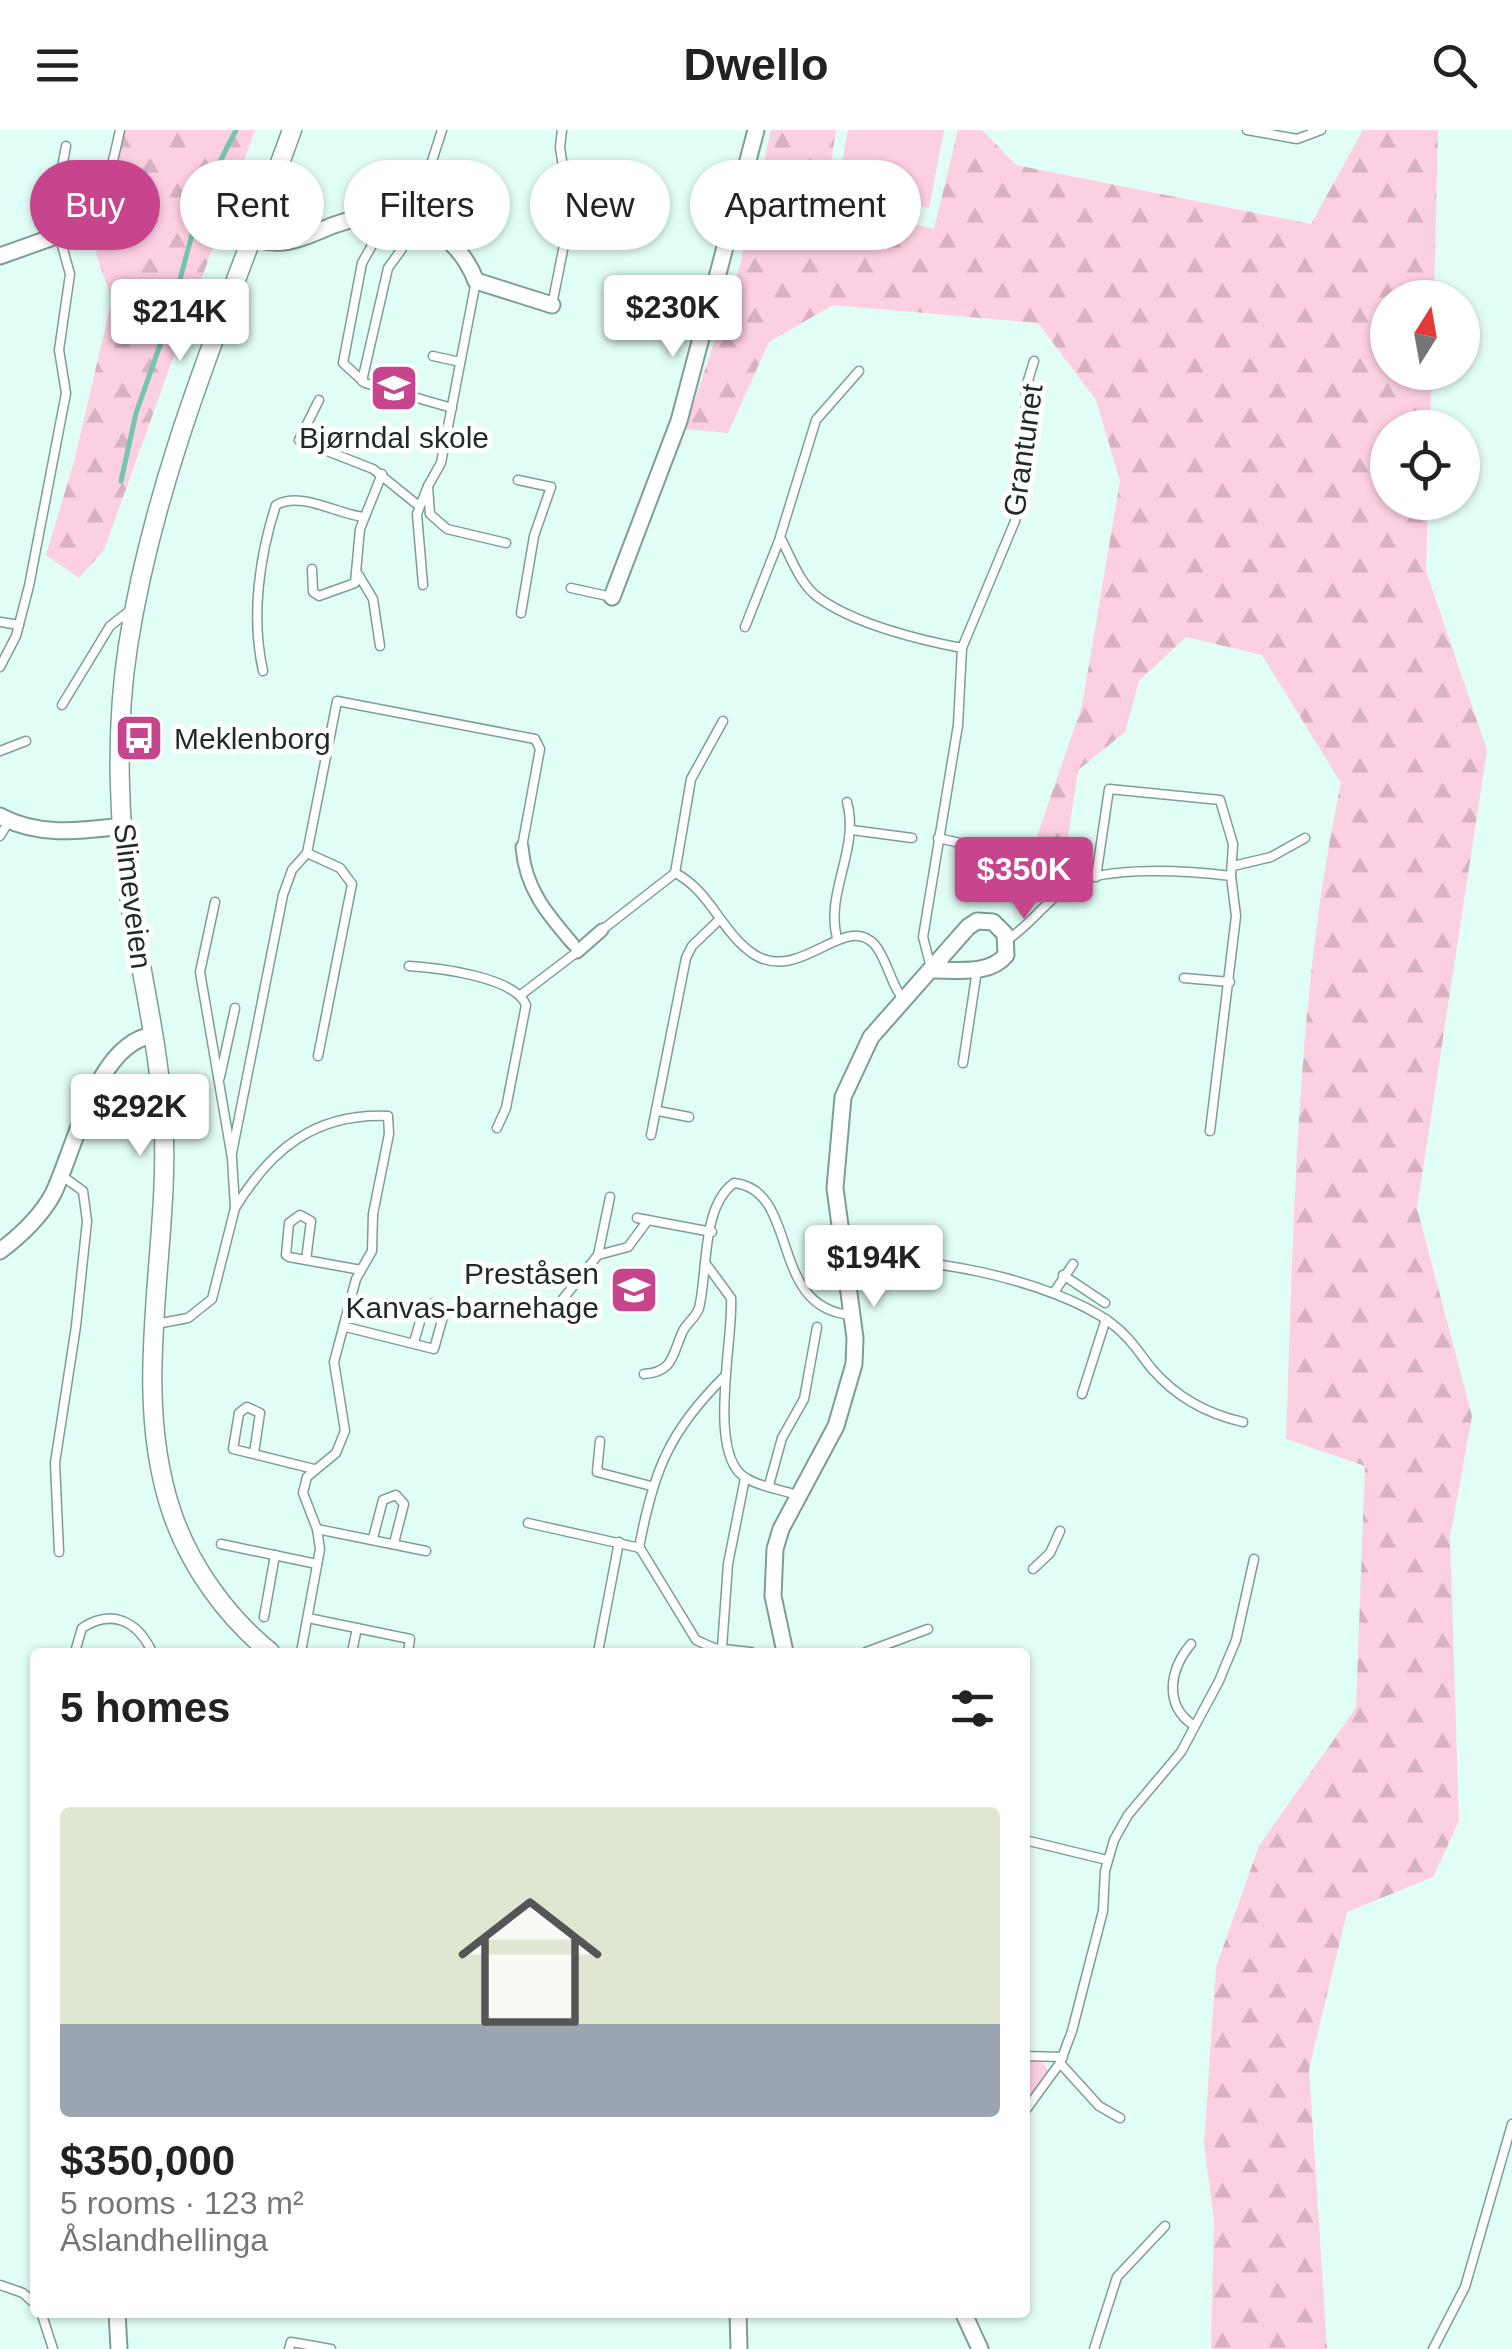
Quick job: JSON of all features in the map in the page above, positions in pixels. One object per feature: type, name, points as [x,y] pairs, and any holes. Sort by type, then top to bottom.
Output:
[{"type":"street","name":"Slimeveien","points":[[281,160],[292,130]]},
{"type":"street","points":[[612,596],[678,421],[756,130]]},
{"type":"street","points":[[0,256],[30,245]]},
{"type":"street","name":"Slimeveien","points":[[248,250],[167,473],[136,606],[124,690],[123,826],[131,910],[154,1035],[164,1152],[156,1324],[156,1440],[170,1510],[208,1584],[259,1648]]},
{"type":"street","points":[[457,250],[476,281],[552,306]]},
{"type":"street","points":[[4,818],[63,831],[123,826]]},
{"type":"street","points":[[522,847],[528,880],[538,902],[574,948],[602,930]]},
{"type":"street","points":[[784,1648],[772,1573],[781,1528],[836,1426],[850,1384],[852,1315],[834,1159],[842,1097],[864,1050],[903,1000],[977,921],[993,922],[1007,940],[1003,960],[977,970],[934,971]]},
{"type":"street","points":[[0,1251],[46,1207],[108,1067],[130,1044],[154,1035]]},
{"type":"street","points":[[117,2318],[119,2349]]},
{"type":"street","points":[[738,2318],[739,2349]]},
{"type":"street","points":[[966,2318],[980,2349]]},
{"type":"lane","points":[[111,160],[120,130]]},
{"type":"lane","points":[[434,160],[442,130]]},
{"type":"lane","points":[[552,306],[570,215],[560,147],[562,130]]},
{"type":"lane","points":[[1247,130],[1296,139],[1320,130]]},
{"type":"lane","points":[[63,160],[66,146]]},
{"type":"lane","points":[[0,667],[19,624],[66,393],[59,350],[70,274],[63,250]]},
{"type":"lane","points":[[369,250],[362,263],[344,363],[362,381],[452,408]]},
{"type":"lane","points":[[362,381],[388,268],[399,250]]},
{"type":"lane","points":[[423,584],[419,506],[441,463],[476,281]]},
{"type":"lane","points":[[433,356],[460,362]]},
{"type":"lane","name":"Grantunet","points":[[934,971],[923,936],[958,725],[962,648],[1016,521],[1026,462],[1026,386],[1034,361]]},
{"type":"lane","points":[[745,627],[780,538],[816,420],[858,371]]},
{"type":"lane","points":[[319,400],[299,440],[382,474],[419,506]]},
{"type":"lane","points":[[312,568],[313,592],[319,596],[354,583],[364,517],[382,474]]},
{"type":"lane","points":[[518,480],[551,487],[534,536],[521,613]]},
{"type":"lane","points":[[428,486],[430,514],[437,523],[506,543]]},
{"type":"lane","points":[[263,671],[256,636],[260,579],[276,506],[286,500],[302,502],[364,517]]},
{"type":"lane","points":[[780,538],[808,588],[820,599],[908,636],[962,648]]},
{"type":"lane","points":[[358,574],[373,599],[380,646]]},
{"type":"lane","points":[[571,588],[612,596]]},
{"type":"lane","points":[[62,705],[110,626],[136,606]]},
{"type":"lane","points":[[1,622],[19,624]]},
{"type":"lane","points":[[232,1158],[283,894],[292,870],[307,853],[337,701],[535,739],[540,750],[522,847]]},
{"type":"lane","points":[[602,930],[675,874],[691,779],[723,721]]},
{"type":"lane","points":[[0,752],[26,741]]},
{"type":"lane","points":[[1096,877],[1109,789],[1220,800],[1234,844],[1236,916],[1210,1131]]},
{"type":"lane","points":[[837,938],[836,906],[852,830],[847,802]]},
{"type":"lane","points":[[0,836],[4,818]]},
{"type":"lane","points":[[852,830],[912,838]]},
{"type":"lane","points":[[938,838],[970,845]]},
{"type":"lane","points":[[1233,866],[1271,857],[1305,838]]},
{"type":"lane","points":[[307,853],[340,868],[352,884],[318,1056]]},
{"type":"lane","points":[[1007,940],[1039,917],[1063,890],[1096,877],[1189,873],[1232,876]]},
{"type":"lane","points":[[675,874],[689,880],[746,948],[775,962],[803,959],[837,938],[853,936],[872,942],[891,984],[903,1000]]},
{"type":"lane","points":[[156,1324],[188,1318],[212,1300],[234,1208],[232,1158],[200,972],[215,902]]},
{"type":"lane","points":[[651,1135],[686,958],[692,946],[720,919]]},
{"type":"lane","points":[[522,994],[574,948]]},
{"type":"lane","points":[[409,966],[502,984],[522,994],[526,1005],[504,1117],[497,1128]]},
{"type":"lane","points":[[964,1063],[977,970]]},
{"type":"lane","points":[[1184,978],[1230,982]]},
{"type":"lane","points":[[218,1081],[235,1008]]},
{"type":"lane","points":[[658,1111],[689,1117]]},
{"type":"lane","points":[[234,1208],[250,1183],[288,1142],[330,1122],[388,1116],[389,1134],[372,1214],[372,1252],[362,1270],[334,1362],[345,1431],[336,1453],[314,1469],[303,1493],[317,1529],[316,1564],[302,1648]]},
{"type":"lane","points":[[60,1552],[56,1448],[72,1356],[87,1222],[83,1191],[61,1174]]},
{"type":"lane","points":[[644,1374],[656,1373],[672,1363],[681,1334],[698,1314],[718,1203],[734,1183],[749,1187],[764,1201],[778,1224],[802,1291],[820,1307],[852,1315]]},
{"type":"lane","points":[[558,1305],[598,1255],[610,1197]]},
{"type":"lane","points":[[306,1260],[311,1221],[300,1215],[289,1222],[284,1252],[306,1260],[362,1270]]},
{"type":"lane","points":[[638,1218],[712,1232]]},
{"type":"lane","points":[[598,1255],[635,1242],[648,1220]]},
{"type":"lane","points":[[845,1264],[900,1258],[1055,1292],[1106,1320],[1173,1390],[1214,1416],[1243,1422]]},
{"type":"lane","points":[[706,1264],[731,1298],[725,1376],[732,1465],[745,1478],[798,1495]]},
{"type":"lane","points":[[1055,1292],[1073,1264]]},
{"type":"lane","points":[[1063,1275],[1105,1303]]},
{"type":"lane","points":[[346,1327],[434,1348],[444,1312],[440,1305],[432,1303],[424,1308],[414,1342]]},
{"type":"lane","points":[[1082,1394],[1106,1320]]},
{"type":"lane","points":[[770,1486],[782,1438],[804,1399],[817,1326]]},
{"type":"lane","points":[[639,1548],[651,1486],[672,1439],[725,1376]]},
{"type":"lane","points":[[254,1453],[260,1413],[246,1407],[239,1413],[232,1449],[314,1469]]},
{"type":"lane","points":[[600,1441],[597,1472],[651,1486]]},
{"type":"lane","points":[[717,1648],[745,1478]]},
{"type":"lane","points":[[373,1538],[383,1500],[396,1495],[404,1504],[394,1542]]},
{"type":"lane","points":[[528,1523],[639,1548],[654,1564],[696,1640],[713,1648]]},
{"type":"lane","points":[[317,1529],[426,1551]]},
{"type":"lane","points":[[1033,1569],[1050,1553],[1060,1531]]},
{"type":"lane","points":[[599,1648],[619,1542]]},
{"type":"lane","points":[[220,1544],[316,1564]]},
{"type":"lane","points":[[264,1616],[275,1555]]},
{"type":"lane","points":[[1030,2104],[1061,2060],[1103,1911],[1107,1860],[1128,1815],[1168,1772],[1232,1652],[1254,1560]]},
{"type":"lane","points":[[76,1648],[82,1628],[104,1618],[131,1623],[150,1648]]},
{"type":"lane","points":[[308,1618],[410,1639],[409,1648]]},
{"type":"lane","points":[[353,1648],[358,1628]]},
{"type":"lane","points":[[877,1648],[928,1629]]},
{"type":"lane","points":[[1192,1644],[1177,1661],[1173,1694],[1176,1708],[1193,1725]]},
{"type":"lane","points":[[1030,1841],[1107,1860]]},
{"type":"lane","points":[[1030,2057],[1061,2060],[1108,2114],[1120,2118]]},
{"type":"lane","points":[[1433,2349],[1465,2287],[1512,2124]]},
{"type":"lane","points":[[1094,2349],[1117,2277],[1165,2226]]},
{"type":"lane","points":[[0,2285],[30,2299]]},
{"type":"lane","points":[[43,2318],[53,2349]]},
{"type":"lane","points":[[289,2349],[290,2342],[331,2349]]},
{"type":"green space","points":[[121,130],[255,130],[244,160],[180,160],[180,250],[212,250],[104,550],[79,578],[46,555],[74,462],[112,299],[97,250],[160,250],[160,160],[115,160]]},
{"type":"green space","points":[[771,130],[836,130],[831,160],[764,160]]},
{"type":"green space","points":[[848,130],[944,130],[929,208],[921,207],[921,160],[843,160]]},
{"type":"green space","points":[[958,130],[982,130],[1016,165],[1311,224],[1363,130],[1438,130],[1434,280],[1370,280],[1370,390],[1431,390],[1431,410],[1370,410],[1370,520],[1428,520],[1426,571],[1487,750],[1417,1208],[1472,1416],[1450,1538],[1459,1821],[1433,1877],[1347,1912],[1309,2069],[1327,2349],[1211,2349],[1214,2221],[1204,2144],[1216,1967],[1259,1846],[1356,1708],[1365,1466],[1286,1439],[1306,1027],[1326,863],[1341,783],[1262,655],[1186,637],[1139,681],[1125,732],[1078,770],[1066,850],[1035,842],[1082,706],[1120,481],[1096,400],[1038,323],[833,305],[769,342],[728,433],[685,429],[743,250],[921,250],[921,226],[934,229]]},
{"type":"green space","points":[[1041,2059],[1050,2074],[1030,2100],[1030,2060]]},
{"type":"waterway","points":[[121,481],[136,413],[170,317],[202,197],[236,130]]},
{"type":"place","name":"Bjørndal skole","points":[[394,388]]},
{"type":"place","name":"Meklenborg","points":[[139,738]]},
{"type":"place","name":"Preståsen Kanvas-barnehage","points":[[634,1290]]}]
